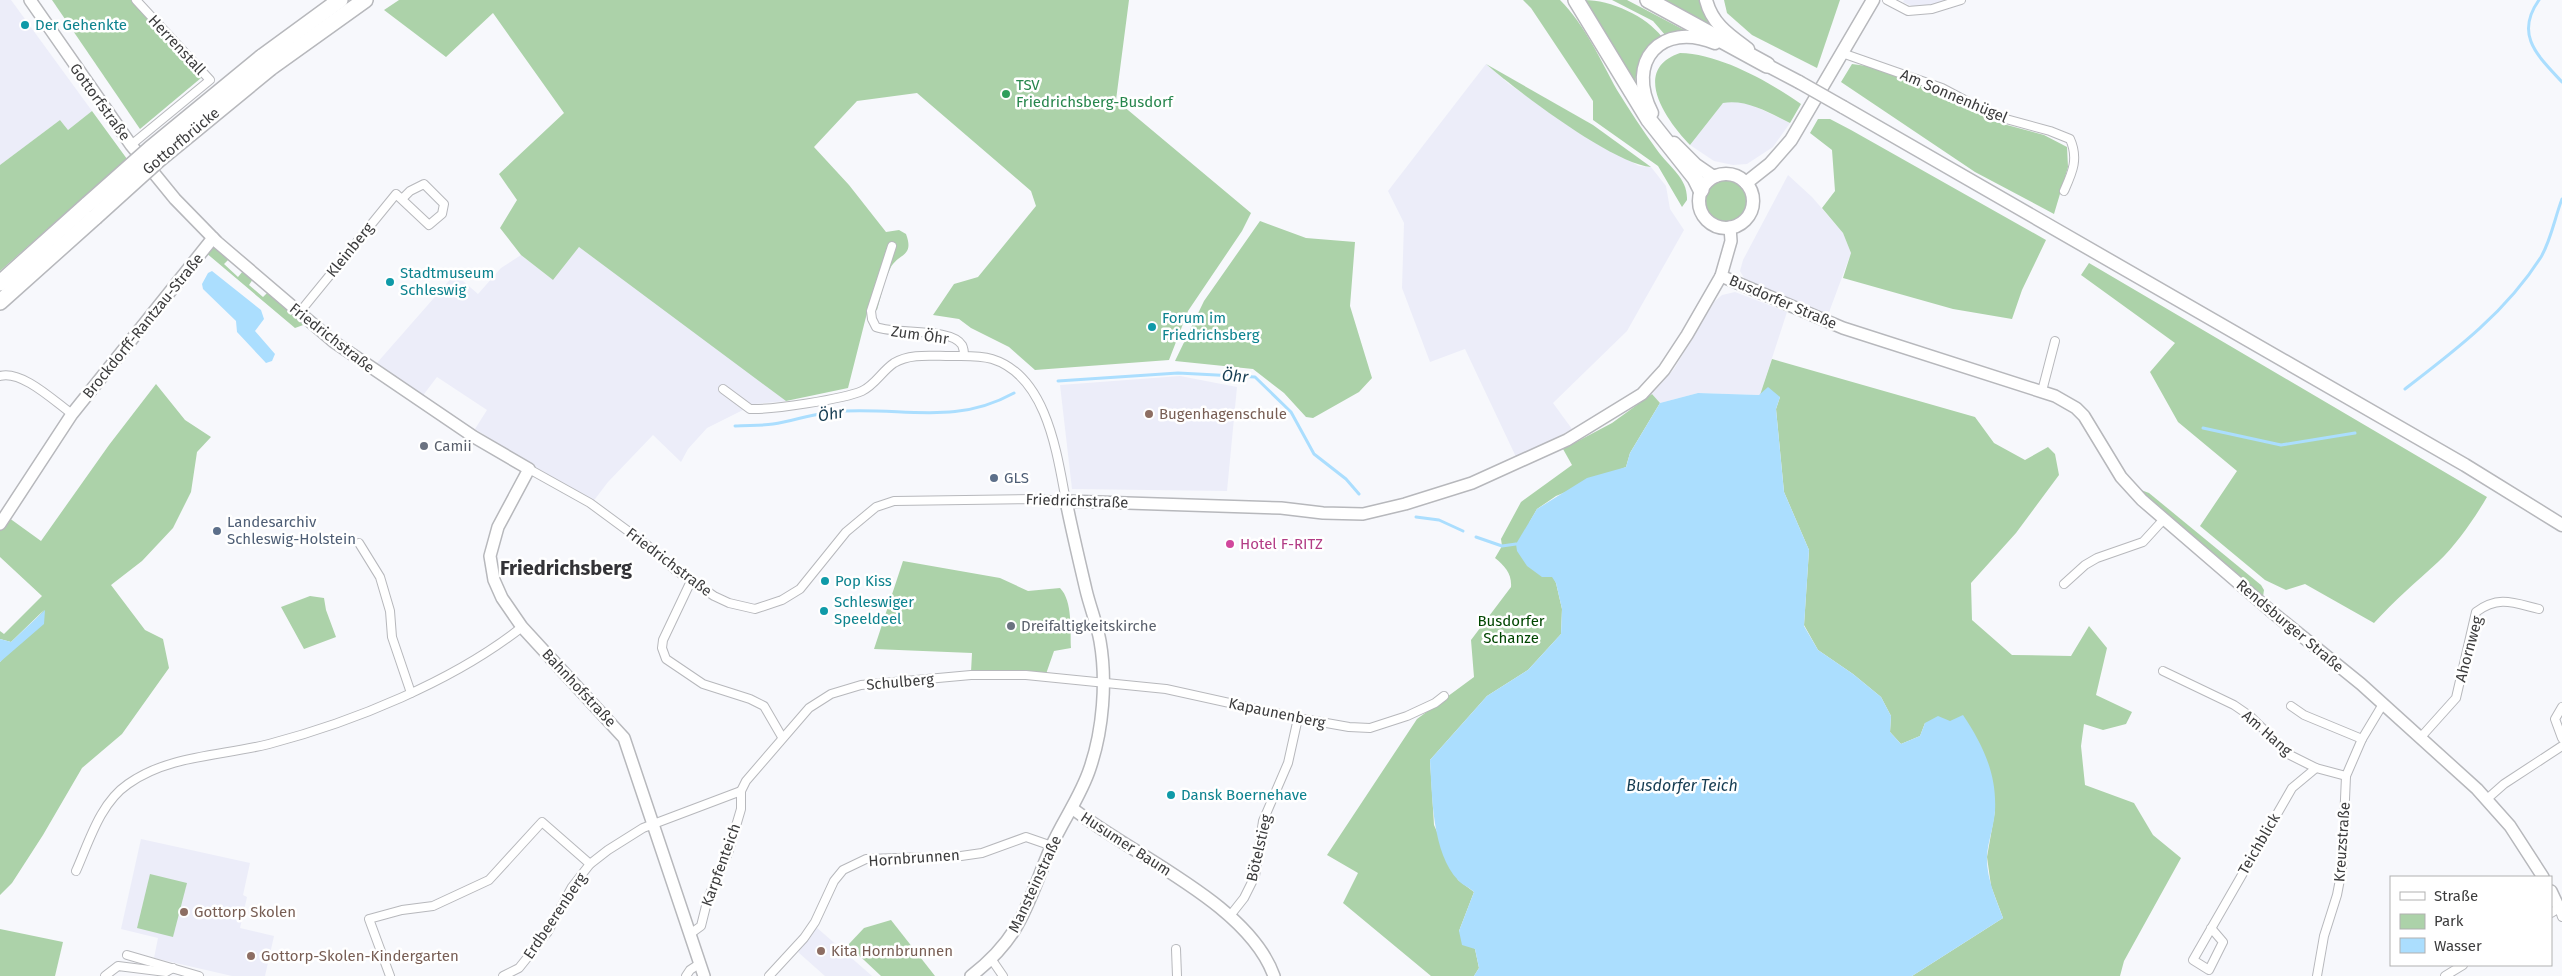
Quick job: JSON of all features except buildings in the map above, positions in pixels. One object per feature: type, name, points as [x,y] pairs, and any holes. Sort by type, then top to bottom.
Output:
[{"type":"highway","points":[[266,62],[340,0]]},
{"type":"highway","points":[[266,62],[365,0]]},
{"type":"highway","points":[[1576,0],[1649,120],[1695,178],[1701,190]]},
{"type":"highway","points":[[1648,0],[1767,65]]},
{"type":"highway","name":"Gottorfbrücke","points":[[91,210],[150,150],[266,62]]},
{"type":"highway","points":[[0,275],[24,254],[91,210]]},
{"type":"highway","points":[[0,302],[91,210]]},
{"type":"highway","points":[[0,282],[54,234]]},
{"type":"main road","points":[[1706,0],[1710,14],[1715,22],[1767,65]]},
{"type":"main road","points":[[1746,183],[1776,158],[1792,140],[1872,0]]},
{"type":"main road","points":[[1716,176],[1705,184],[1701,190],[1699,204],[1705,218],[1712,224],[1730,227],[1738,225],[1751,211],[1753,196],[1746,183],[1732,174],[1712,176],[1696,164],[1654,117],[1643,90],[1642,77],[1646,61],[1655,48],[1667,40],[1691,36],[1701,37],[1767,65],[1799,82],[2465,465],[2562,525]]},
{"type":"street","name":"Gottorfstraße","points":[[30,0],[131,145],[175,199]]},
{"type":"street","name":"Herrenstall","points":[[131,145],[210,80],[136,0]]},
{"type":"street","points":[[1886,0],[1908,11],[1932,10],[1961,0]]},
{"type":"street","name":"Am Sonnenhügel","points":[[1842,53],[1942,88],[1995,116],[2050,131],[2070,139],[2075,150],[2075,165],[2064,191]]},
{"type":"street","name":"Kleinberg","points":[[299,313],[396,194],[429,225],[442,214],[444,204],[424,184],[410,191],[402,199]]},
{"type":"street","name":"Friedrichstraße","points":[[175,199],[213,238],[334,342],[402,390],[474,437],[590,503],[647,545],[691,581],[729,603],[755,609],[782,600],[800,589],[846,532],[876,507],[894,500],[1036,498],[1066,501],[1281,508],[1323,513],[1376,512]]},
{"type":"street","points":[[1721,276],[1728,259],[1731,241],[1730,227]]},
{"type":"street","name":"Brockdorff-Rantzau-Straße","points":[[0,524],[72,414],[213,238]]},
{"type":"street","name":"Zum Öhr","points":[[892,246],[871,311],[872,320],[876,327],[893,331],[953,337],[962,344],[964,356],[992,359],[1016,374],[1030,388],[1046,415],[1055,440],[1066,501]]},
{"type":"street","name":"Busdorfer Straße","points":[[1376,512],[1472,483],[1566,440],[1635,399],[1664,370],[1688,335],[1721,276],[1843,328],[2036,390]]},
{"type":"street","points":[[2036,390],[2054,341]]},
{"type":"street","points":[[723,389],[750,410],[770,408],[862,391],[894,363],[905,359],[920,356],[964,356]]},
{"type":"street","name":"Brockdorff-Rantzau-Straße","points":[[0,376],[12,375],[22,378],[72,414]]},
{"type":"street","name":"Rendsburger Straße","points":[[2036,390],[2067,401],[2084,416],[2122,477],[2164,519],[2383,704],[2487,799],[2510,826],[2543,876]]},
{"type":"street","name":"Bahnhofstraße","points":[[529,469],[498,527],[490,556],[494,580],[502,598],[522,627],[619,730],[654,825],[704,976]]},
{"type":"street","name":"Husumer Baum","points":[[1066,501],[1100,641],[1104,684],[1099,724],[1090,768],[1072,808],[1095,826],[1175,876],[1229,917],[1246,932],[1270,966],[1274,976]]},
{"type":"street","points":[[2064,584],[2085,565],[2098,558],[2143,542],[2164,519]]},
{"type":"street","points":[[359,543],[380,577],[390,611],[392,637],[411,692]]},
{"type":"street","points":[[691,581],[663,640],[662,648],[666,659],[703,684],[750,699],[764,706],[782,737]]},
{"type":"street","name":"Ahornweg","points":[[2420,737],[2456,698],[2476,612],[2486,605],[2500,600],[2539,609]]},
{"type":"street","points":[[76,871],[104,810],[113,797],[126,784],[158,766],[268,744],[296,736],[411,692],[473,662],[522,627]]},
{"type":"street","name":"Am Hang","points":[[2163,671],[2234,705],[2250,716],[2290,754],[2316,768],[2346,776]]},
{"type":"street","name":"Schulberg","points":[[741,791],[750,775],[809,708],[832,694],[861,685],[977,675],[1026,675],[1104,684]]},
{"type":"street","name":"Kapaunenberg","points":[[1104,684],[1166,689],[1298,718],[1349,727],[1370,728],[1407,716],[1435,704],[1444,696]]},
{"type":"street","name":"Kreuzstraße","points":[[2317,976],[2324,936],[2338,896],[2342,869],[2346,776],[2362,739],[2383,704]]},
{"type":"street","points":[[2291,706],[2304,715],[2362,739]]},
{"type":"street","points":[[2562,707],[2555,723],[2562,738]]},
{"type":"street","name":"Bötelstieg","points":[[1229,917],[1244,898],[1255,876],[1263,821],[1288,763],[1298,718]]},
{"type":"street","points":[[2487,799],[2504,784],[2562,746]]},
{"type":"street","name":"Teichblick","points":[[2211,928],[2223,942],[2209,970],[2193,960],[2211,928],[2292,788],[2316,768]]},
{"type":"street","name":"Erdbeerenberg","points":[[502,976],[519,968],[548,933],[572,887],[590,864],[631,834],[741,791]]},
{"type":"street","name":"Karpfenteich","points":[[690,934],[701,926],[708,898],[728,853],[741,810],[741,791]]},
{"type":"street","name":"Mansteinstraße","points":[[971,976],[992,960],[1016,929],[1037,886],[1052,846],[1072,808]]},
{"type":"street","points":[[390,976],[369,919],[402,910],[433,906],[489,880],[542,822],[590,864]]},
{"type":"street","name":"Hornbrunnen","points":[[769,976],[804,938],[815,922],[834,881],[843,870],[866,860],[982,853],[1026,837],[1052,846]]},
{"type":"street","points":[[2552,894],[2558,911]]},
{"type":"street","points":[[1176,949],[1176,976]]},
{"type":"street","points":[[127,955],[199,976]]},
{"type":"street","points":[[992,960],[1003,976]]},
{"type":"street","points":[[686,976],[690,970],[699,964]]},
{"type":"street","points":[[105,976],[118,966],[166,972],[173,968]]},
{"type":"street","points":[[2445,976],[2457,973]]},
{"type":"shaded area","points":[[0,0],[11,0],[92,111],[68,130],[60,120],[0,165]]},
{"type":"shaded area","points":[[1904,0],[1948,0],[1927,7],[1914,7],[1903,2]]},
{"type":"shaded area","points":[[1486,64],[1509,84],[1580,133],[1639,166],[1651,167],[1666,186],[1670,209],[1684,230],[1627,331],[1553,403],[1572,429],[1517,459],[1465,349],[1430,362],[1402,288],[1404,223],[1388,191]]},
{"type":"shaded area","points":[[1734,101],[1748,103],[1790,123],[1773,147],[1747,164],[1733,165],[1714,161],[1690,145],[1723,103]]},
{"type":"shaded area","points":[[1788,175],[1812,197],[1843,233],[1851,253],[1828,315],[1756,286],[1745,280],[1740,271],[1743,260]]},
{"type":"shaded area","points":[[579,247],[786,401],[755,404],[707,428],[688,449],[681,462],[653,435],[608,482],[592,503],[475,429],[487,410],[437,377],[421,398],[376,364],[455,274],[478,294],[501,268],[521,255],[553,280]]},
{"type":"shaded area","points":[[1735,292],[1787,312],[1760,395],[1698,393],[1660,403],[1652,394],[1674,369],[1714,302],[1722,295]]},
{"type":"shaded area","name":"Bugenhagenschule","points":[[1180,376],[1237,387],[1227,491],[1072,489],[1060,385]]},
{"type":"shaded area","name":"Gottorp Skolen","points":[[141,839],[250,863],[243,895],[247,897],[240,928],[274,936],[265,976],[232,976],[154,958],[158,938],[121,929]]},
{"type":"shaded area","name":"Kita Hornbrunnen","points":[[816,927],[872,976],[825,976],[798,952]]},
{"type":"green space","points":[[52,0],[132,0],[201,78],[140,129]]},
{"type":"green space","points":[[399,0],[1129,0],[1116,100],[1251,213],[1242,231],[1188,311],[1169,360],[1035,370],[1009,347],[971,328],[959,319],[933,315],[954,284],[978,277],[1036,206],[1031,191],[917,93],[857,101],[814,147],[849,185],[886,232],[899,230],[906,234],[908,247],[904,255],[890,269],[877,310],[867,313],[848,388],[786,401],[579,247],[553,280],[521,255],[500,228],[517,200],[499,174],[564,113],[493,13],[446,57],[384,10]]},
{"type":"green space","points":[[1523,0],[1560,0],[1577,20],[1637,121],[1685,185],[1687,200],[1682,207],[1658,166],[1593,120],[1593,101],[1531,8]]},
{"type":"green space","points":[[1584,0],[1605,3],[1627,11],[1647,22],[1662,37],[1650,47],[1642,58],[1637,71],[1635,86]]},
{"type":"green space","points":[[1612,0],[1627,0],[1686,31],[1666,36],[1653,21]]},
{"type":"green space","points":[[1665,0],[1701,0],[1706,18],[1714,28]]},
{"type":"green space","points":[[1724,0],[1840,0],[1817,68],[1752,35],[1727,13]]},
{"type":"green space","points":[[1680,53],[1711,58],[1743,70],[1774,86],[1801,104],[1790,123],[1749,105],[1732,102],[1723,103],[1690,145],[1664,110],[1655,83],[1657,71],[1665,61]]},
{"type":"green space","points":[[1486,64],[1593,125],[1651,167],[1634,163],[1590,140],[1542,108]]},
{"type":"green space","points":[[1852,64],[1874,67],[1940,91],[1992,121],[2044,135],[2067,147],[2068,167],[2054,214],[1975,172],[1841,82]]},
{"type":"green space","points":[[92,111],[127,159],[0,271],[0,165],[60,120],[68,130]]},
{"type":"green space","points":[[1818,119],[1830,119],[1851,130],[2046,240],[2022,290],[2012,319],[1953,309],[1843,278],[1851,253],[1843,233],[1822,208],[1835,191],[1832,150],[1810,133]]},
{"type":"green space","points":[[1726,180],[1741,186],[1747,201],[1741,216],[1726,222],[1711,216],[1705,201],[1711,186]]},
{"type":"green space","points":[[1260,221],[1306,238],[1355,242],[1350,306],[1372,378],[1359,392],[1313,418],[1306,417],[1284,393],[1253,369],[1175,361],[1204,301]]},
{"type":"green space","points":[[213,244],[229,259],[224,264],[238,277],[243,271],[253,279],[249,285],[263,297],[268,292],[306,324],[295,328],[205,252]]},
{"type":"green space","points":[[2089,263],[2487,497],[2452,547],[2374,623],[2305,584],[2286,590],[2265,580],[2200,526],[2237,471],[2178,422],[2150,372],[2175,343],[2081,275]]},
{"type":"green space","points":[[1772,359],[1975,417],[1994,443],[2025,460],[2048,447],[2055,454],[2059,475],[2016,533],[1971,583],[1972,620],[2012,655],[2071,656],[2089,626],[2107,648],[2096,695],[2132,712],[2126,724],[2103,730],[2084,724],[2081,746],[2085,785],[2134,803],[2153,835],[2181,858],[2124,961],[2120,976],[1912,976],[2003,918],[1991,886],[1987,857],[1995,811],[1949,721],[1925,723],[1920,736],[1901,744],[1890,732],[1891,716],[1881,697],[1853,674],[1818,650],[1804,625],[1809,550],[1784,492],[1776,409],[1780,397],[1760,395]]},
{"type":"green space","points":[[156,384],[185,420],[211,437],[197,452],[191,492],[173,528],[142,561],[111,585],[145,630],[163,639],[169,668],[122,734],[82,768],[43,835],[12,883],[0,895],[0,662],[44,610],[11,642],[0,639],[0,631],[4,634],[42,596],[0,557],[0,523],[5,515],[41,541],[109,445]]},
{"type":"green space","name":"Busdorfer Schanze","points":[[1652,394],[1660,403],[1630,453],[1626,467],[1556,496],[1537,509],[1529,523],[1556,583],[1562,609],[1561,634],[1528,670],[1487,696],[1430,760],[1434,825],[1458,880],[1474,892],[1459,931],[1475,949],[1479,968],[1474,976],[1431,976],[1343,903],[1358,873],[1327,855],[1417,719],[1474,677],[1471,640],[1511,587],[1507,571],[1495,558],[1502,546],[1501,539],[1521,502],[1572,465],[1563,449],[1612,423]]},
{"type":"green space","points":[[2141,490],[2149,493],[2261,585],[2264,590],[2263,597],[2140,493]]},
{"type":"green space","points":[[903,561],[1000,578],[1028,591],[1060,588],[1069,608],[1071,648],[1054,651],[1046,674],[971,672],[972,653],[874,649]]},
{"type":"green space","points":[[310,596],[324,598],[326,610],[336,637],[304,649],[281,607]]},
{"type":"green space","points":[[150,874],[187,883],[173,937],[137,928]]},
{"type":"green space","points":[[891,920],[935,976],[881,976],[848,945],[864,928]]},
{"type":"green space","points":[[0,929],[63,942],[55,976],[0,976]]},
{"type":"water","points":[[212,271],[261,310],[264,319],[255,331],[275,354],[272,361],[266,363],[237,332],[236,321],[203,289],[202,284],[208,273]]},
{"type":"water","name":"Busdorfer Teich","points":[[1768,387],[1780,397],[1776,409],[1784,492],[1809,550],[1804,626],[1818,650],[1853,674],[1881,697],[1891,716],[1890,732],[1901,744],[1920,736],[1925,723],[1938,716],[1950,721],[1963,715],[1977,737],[1987,760],[1994,785],[1995,811],[1987,864],[1992,888],[2003,918],[1912,976],[1474,976],[1479,968],[1475,949],[1462,945],[1459,931],[1474,892],[1458,880],[1449,869],[1443,855],[1435,823],[1430,760],[1487,696],[1528,670],[1561,634],[1562,609],[1556,583],[1552,577],[1542,577],[1527,566],[1517,551],[1516,544],[1537,509],[1587,478],[1626,467],[1630,453],[1660,403],[1698,393],[1759,395]]},
{"type":"water","points":[[45,610],[44,624],[0,662],[0,639],[11,642]]},
{"type":"waterway","points":[[2539,0],[2532,13],[2529,34],[2538,54],[2562,82]]},
{"type":"waterway","points":[[2405,389],[2479,329],[2496,313],[2527,277],[2541,257],[2562,199]]},
{"type":"waterway","name":"Öhr","points":[[1058,381],[1178,373],[1255,377],[1291,412],[1314,454],[1346,479],[1359,494]]},
{"type":"waterway","name":"Öhr","points":[[735,426],[773,424],[836,411],[951,412],[993,403],[1014,393]]},
{"type":"waterway","points":[[2203,428],[2281,445],[2355,433]]},
{"type":"waterway","name":"Öhr","points":[[1416,517],[1439,520],[1463,531]]},
{"type":"waterway","name":"Öhr","points":[[1476,537],[1502,546],[1516,544]]},
{"type":"place","name":"Der Gehenkte","points":[[25,25]]},
{"type":"place","name":"TSV Friedrichsberg-Busdorf","points":[[1006,94]]},
{"type":"place","name":"Stadtmuseum Schleswig","points":[[390,282]]},
{"type":"place","name":"Forum im Friedrichsberg","points":[[1152,327]]},
{"type":"place","name":"Bugenhagenschule","points":[[1149,414]]},
{"type":"place","name":"Camii","points":[[424,446]]},
{"type":"place","name":"GLS","points":[[994,478]]},
{"type":"place","name":"Landesarchiv Schleswig-Holstein","points":[[217,531]]},
{"type":"place","name":"Hotel F-RITZ","points":[[1230,544]]},
{"type":"place","name":"Pop Kiss","points":[[825,581]]},
{"type":"place","name":"Schleswiger Speeldeel","points":[[824,611]]},
{"type":"place","name":"Dreifaltigkeitskirche","points":[[1011,626]]},
{"type":"place","name":"Dansk Boernehave","points":[[1171,795]]},
{"type":"place","name":"Gottorp Skolen","points":[[184,912]]},
{"type":"place","name":"Kita Hornbrunnen","points":[[821,951]]},
{"type":"place","name":"Gottorp-Skolen-Kindergarten","points":[[251,956]]},
{"type":"district","name":"Friedrichsberg","points":[[566,568]]}]
